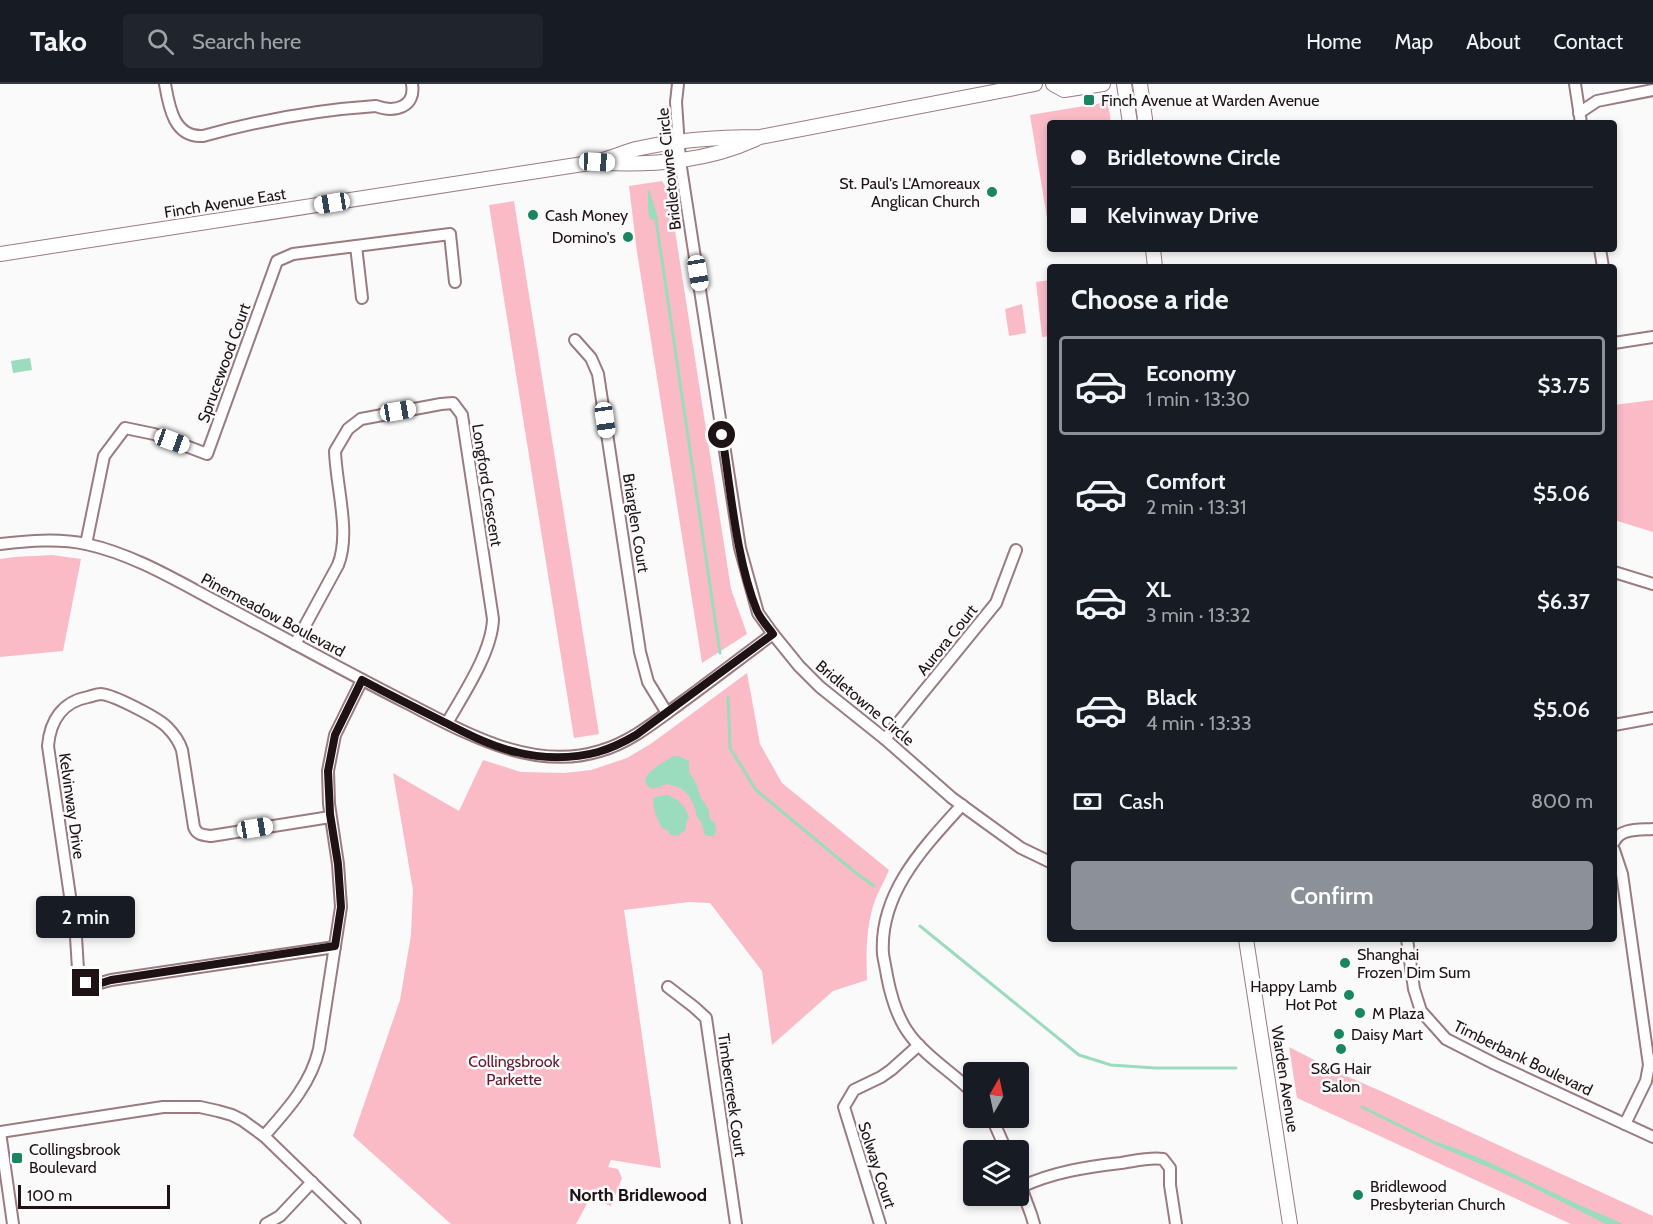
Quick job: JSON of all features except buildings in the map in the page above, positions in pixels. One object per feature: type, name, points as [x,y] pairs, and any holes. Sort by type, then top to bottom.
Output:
[{"type":"main road","name":"Finch Avenue East","points":[[0,254],[597,162],[637,149],[678,142],[726,137],[760,137],[1035,84]]},
{"type":"main road","points":[[1053,84],[1064,90],[1103,84]]},
{"type":"main road","points":[[1124,84],[1130,120]]},
{"type":"main road","points":[[1140,84],[1144,120]]},
{"type":"main road","name":"Finch Avenue East","points":[[597,162],[640,165],[680,161],[736,148],[760,137]]},
{"type":"main road","name":"Warden Avenue","points":[[1246,942],[1290,1224]]},
{"type":"street","points":[[165,84],[176,122],[181,129],[195,136],[274,118],[319,111],[376,106],[394,109],[406,104],[410,99],[413,94],[412,84]]},
{"type":"street","name":"Bridletowne Circle","points":[[678,84],[676,102],[680,161],[740,548],[758,613],[799,666],[820,687],[962,805],[1021,849],[1047,861]]},
{"type":"street","points":[[1575,84],[1580,118]]},
{"type":"street","points":[[1580,118],[1597,101],[1653,90]]},
{"type":"street","name":"Sprucewood Court","points":[[86,544],[104,456],[125,428],[154,434],[207,454],[277,261],[293,254],[450,234],[455,282]]},
{"type":"street","points":[[356,246],[363,298]]},
{"type":"street","points":[[1617,343],[1653,337]]},
{"type":"street","name":"Briarglen Court","points":[[574,340],[591,358],[598,374],[640,652],[648,682],[667,713]]},
{"type":"street","name":"Longford Crescent","points":[[295,644],[343,554],[343,528],[335,451],[340,441],[348,429],[361,419],[453,403],[462,415],[493,619],[492,630],[483,657],[447,723]]},
{"type":"street","name":"Pinemeadow Boulevard","points":[[0,544],[31,541],[86,544],[144,564],[466,734],[517,753],[554,757],[570,756],[600,752],[618,745],[646,729],[773,634]]},
{"type":"street","name":"Aurora Court","points":[[885,739],[996,603],[1016,550]]},
{"type":"street","points":[[1617,573],[1653,584]]},
{"type":"street","points":[[264,1136],[303,1088],[316,1060],[341,907],[338,864],[330,817],[328,771],[335,735],[362,680]]},
{"type":"street","name":"Kelvinway Drive","points":[[330,817],[211,836],[200,834],[194,827],[182,750],[178,740],[166,725],[124,702],[102,694],[76,699],[70,703],[57,716],[50,732],[48,746],[77,948],[78,969],[82,981],[98,984],[111,980],[335,946]]},
{"type":"street","points":[[1617,724],[1653,718]]},
{"type":"street","points":[[962,805],[905,874],[892,898],[886,919],[883,954],[890,993],[905,1029],[919,1045],[963,1084]]},
{"type":"street","points":[[1617,836],[1625,831],[1653,829]]},
{"type":"street","points":[[1617,859],[1622,874],[1649,1065],[1646,1081],[1625,1124]]},
{"type":"street","name":"Timberbank Boulevard","points":[[1407,942],[1414,989],[1421,1011],[1446,1039],[1495,1065],[1653,1137]]},
{"type":"street","name":"Timbercreek Court","points":[[668,987],[706,1018],[736,1224]]},
{"type":"street","name":"Solway Court","points":[[880,1224],[844,1107],[854,1090],[881,1077],[919,1045]]},
{"type":"street","points":[[14,1224],[0,1132],[179,1106],[200,1107],[232,1115],[253,1127],[355,1224]]},
{"type":"street","points":[[1029,1182],[1066,1171],[1136,1160],[1163,1159],[1170,1168],[1170,1185],[1176,1224]]},
{"type":"street","points":[[266,1224],[280,1216],[312,1182]]},
{"type":"street","points":[[1029,1206],[1034,1224]]},
{"type":"green space","points":[[1108,102],[1111,120],[1047,120],[1047,218],[1030,115]]},
{"type":"green space","points":[[662,181],[669,192],[731,589],[747,634],[702,663],[637,252],[629,186]]},
{"type":"green space","points":[[514,201],[599,734],[574,738],[489,205]]},
{"type":"green space","points":[[1047,280],[1047,336],[1042,337],[1036,282]]},
{"type":"green space","points":[[1022,304],[1026,333],[1009,336],[1005,309]]},
{"type":"green space","points":[[1653,400],[1653,532],[1617,521],[1617,405]]},
{"type":"green space","points":[[52,555],[81,559],[63,651],[0,657],[0,559]]},
{"type":"green space","name":"Collingsbrook Parkette","points":[[747,673],[760,744],[782,783],[889,870],[875,900],[868,929],[867,980],[833,991],[772,1045],[762,971],[710,903],[689,902],[624,910],[661,1168],[611,1160],[608,1167],[618,1169],[622,1178],[611,1206],[590,1198],[576,1224],[451,1224],[353,1136],[400,1000],[411,935],[413,890],[393,773],[459,811],[483,760],[521,772],[564,773],[591,770],[627,758],[652,743]]},
{"type":"green space","points":[[1289,1047],[1344,1075],[1653,1216],[1653,1224],[1571,1224],[1297,1098]]},
{"type":"shaded area","points":[[649,189],[658,218],[656,220],[650,219],[649,215]]},
{"type":"shaded area","points":[[30,358],[32,370],[13,373],[11,361]]},
{"type":"shaded area","points":[[674,756],[689,761],[689,772],[708,808],[710,819],[715,823],[714,836],[705,835],[689,796],[681,788],[667,784],[652,789],[645,780],[652,770]]},
{"type":"shaded area","points":[[668,795],[682,804],[689,818],[686,822],[686,829],[679,835],[669,835],[669,831],[662,828],[654,809],[654,797]]},
{"type":"shaded area","points":[[1434,1141],[1485,1161],[1623,1224],[1606,1224],[1518,1180],[1436,1145]]},
{"type":"waterway","points":[[656,220],[720,653]]},
{"type":"waterway","points":[[728,697],[730,748],[756,790],[874,886]]},
{"type":"waterway","points":[[920,926],[1079,1055],[1111,1065],[1155,1068],[1236,1068]]},
{"type":"waterway","points":[[1362,1107],[1433,1142]]},
{"type":"place","name":"Finch Avenue at Warden Avenue","points":[[1089,100]]},
{"type":"place","name":"St. Paul's L'Amoreaux Anglican Church","points":[[992,192]]},
{"type":"place","name":"Cash Money","points":[[533,215]]},
{"type":"place","name":"Domino's","points":[[628,237]]},
{"type":"place","name":"Shanghai Frozen Dim Sum","points":[[1345,963]]},
{"type":"place","name":"Happy Lamb Hot Pot","points":[[1349,995]]},
{"type":"place","name":"M Plaza","points":[[1360,1013]]},
{"type":"place","name":"Daisy Mart","points":[[1339,1034]]},
{"type":"place","name":"S&G Hair Salon","points":[[1341,1049]]},
{"type":"place","name":"Collingsbrook Boulevard","points":[[17,1158]]},
{"type":"place","name":"Bridlewood Presbyterian Church","points":[[1358,1195]]},
{"type":"district","name":"North Bridlewood","points":[[638,1195]]},
{"type":"route","points":[[86,983],[98,984],[111,980],[335,946],[341,907],[340,881],[330,814],[328,771],[335,735],[362,680],[466,734],[501,748],[517,753],[554,757],[590,754],[618,745],[646,729],[773,634],[758,613],[748,582],[740,548],[722,435]]}]
